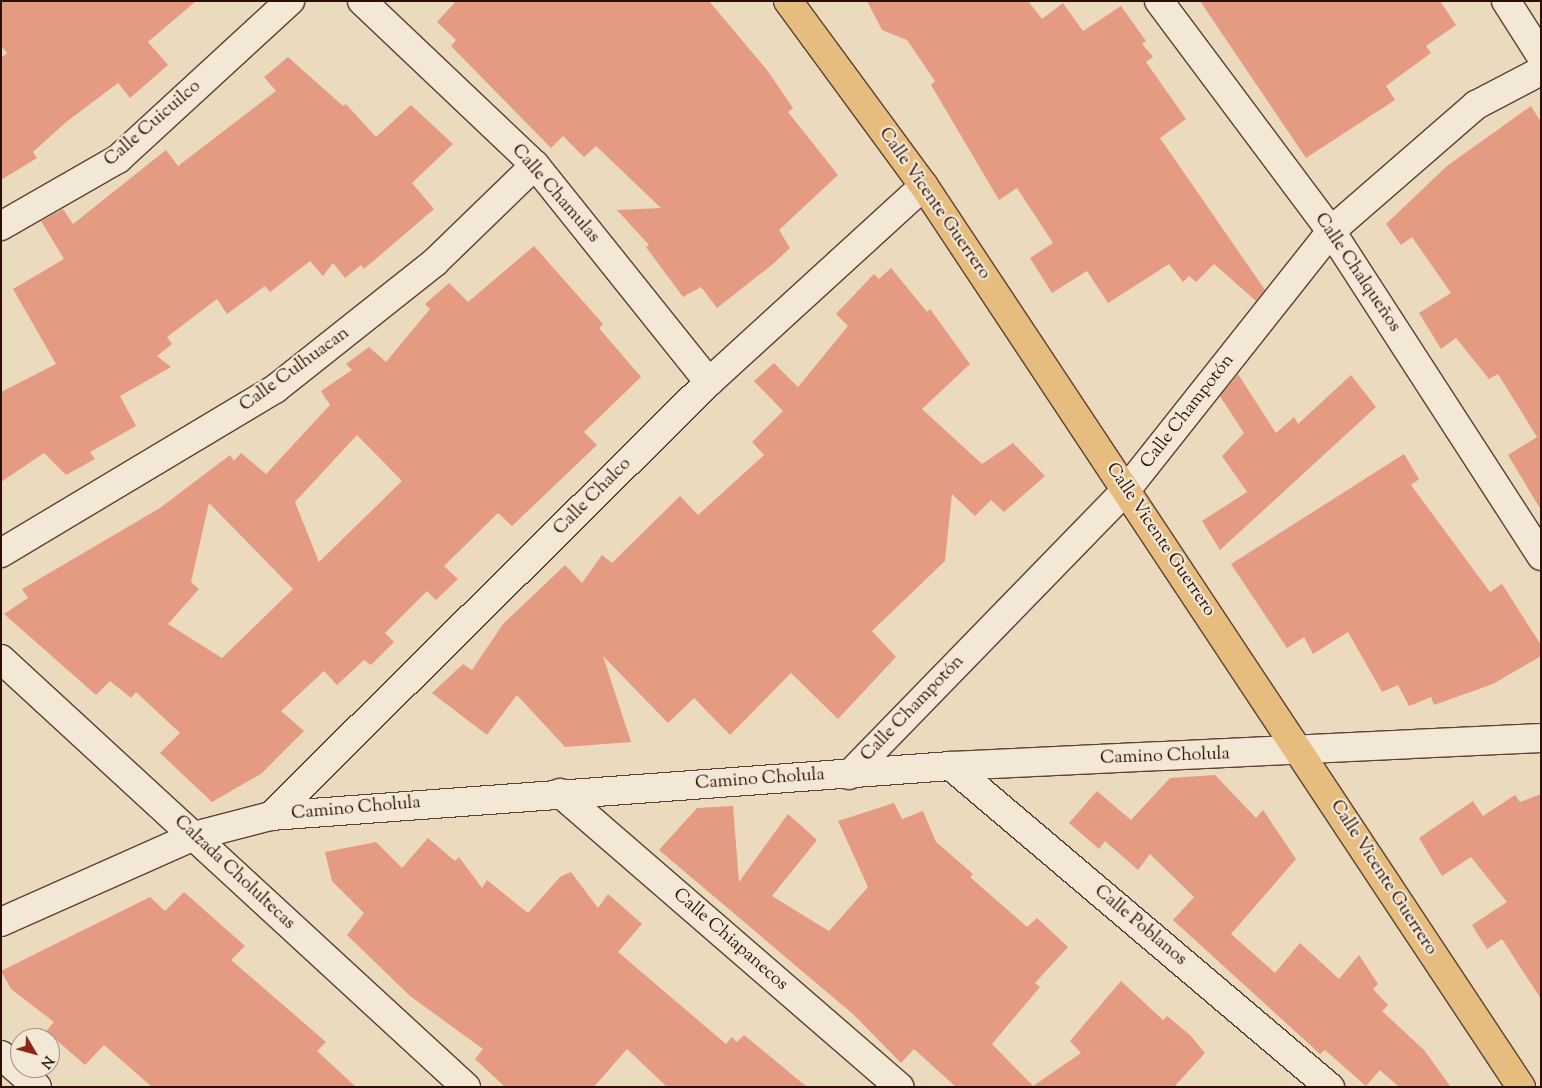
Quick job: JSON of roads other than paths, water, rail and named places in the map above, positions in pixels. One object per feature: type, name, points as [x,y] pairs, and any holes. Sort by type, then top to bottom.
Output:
[{"type":"main road","name":"Calle Vicente Guerrero","points":[[788,1],[924,186],[1521,1087]]},
{"type":"street","name":"Calle Cuicuilco","points":[[1,226],[118,159],[290,1]]},
{"type":"street","name":"Calle Chamulas","points":[[362,1],[535,165],[709,382]]},
{"type":"street","name":"Calle Chalqueños","points":[[1159,1],[1331,231],[1541,556]]},
{"type":"street","points":[[1506,1],[1541,56]]},
{"type":"street","name":"Calle Champotón","points":[[850,774],[1126,490],[1331,231],[1476,105],[1541,71]]},
{"type":"street","name":"Calle Culhuacan","points":[[1,553],[275,389],[435,262],[535,165]]},
{"type":"street","name":"Calle Chalco","points":[[271,816],[709,382],[924,186]]},
{"type":"street","name":"Calzada Cholultecas","points":[[1,659],[466,1087]]},
{"type":"street","name":"Camino Cholula","points":[[1,922],[194,836],[271,816],[951,766],[1300,752],[1541,738]]},
{"type":"street","name":"Calle Poblanos","points":[[951,766],[1330,1087]]},
{"type":"street","name":"Calle Chiapanecos","points":[[560,794],[900,1087]]},
{"type":"street","points":[[1,1056],[37,1087]]}]
